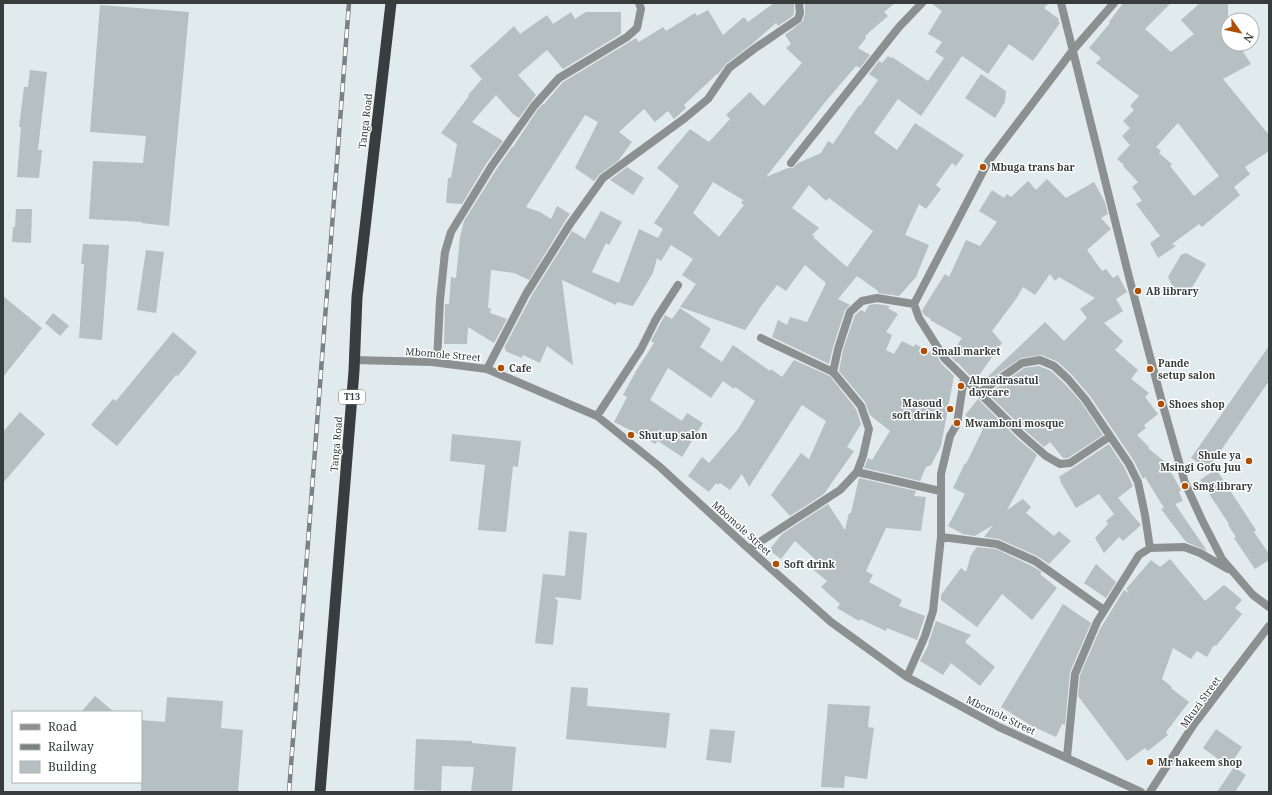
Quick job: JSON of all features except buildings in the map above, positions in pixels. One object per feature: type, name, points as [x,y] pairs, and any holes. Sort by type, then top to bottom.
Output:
[{"type":"highway","name":"Tanga Road","points":[[320,792],[354,360],[357,297],[391,3]]},
{"type":"street","points":[[436,362],[443,266],[445,252],[451,232],[491,167],[534,106],[559,78],[627,37],[637,28],[641,9],[639,3]]},
{"type":"street","points":[[488,369],[526,294],[570,224],[603,178],[708,99],[729,68],[754,48],[798,19],[800,13],[799,3]]},
{"type":"street","points":[[791,163],[899,27],[922,3]]},
{"type":"street","points":[[1061,3],[1162,402],[1185,483],[1222,559],[1253,595],[1269,607]]},
{"type":"street","points":[[1109,437],[1070,463],[1060,464],[1046,456],[1022,435],[944,359],[919,318],[914,304],[988,162],[1073,50],[1114,3]]},
{"type":"street","points":[[598,416],[641,349],[656,319],[678,285]]},
{"type":"street","points":[[832,372],[850,312],[862,301],[877,298],[914,304]]},
{"type":"street","points":[[749,549],[840,490],[857,472],[863,456],[869,429],[861,406],[832,372],[761,338]]},
{"type":"street","name":"Mbomole Street","points":[[354,360],[436,362],[488,369],[598,416],[660,468],[832,622],[907,677],[999,727],[1141,792]]},
{"type":"street","points":[[979,393],[1022,363],[1040,360],[1054,366],[1068,379],[1085,399],[1109,437],[1129,464],[1138,482],[1150,548]]},
{"type":"street","points":[[907,677],[925,636],[933,611],[941,537],[941,474],[950,436],[957,424],[964,378]]},
{"type":"street","points":[[857,472],[940,491]]},
{"type":"street","points":[[941,537],[997,544],[1035,561],[1104,610]]},
{"type":"street","points":[[1067,758],[1075,674],[1097,622],[1139,555],[1150,548],[1184,548],[1200,553],[1232,571]]},
{"type":"street","name":"Mkuzi Street","points":[[1150,792],[1194,724],[1269,626]]},
{"type":"railway","points":[[289,792],[349,3]]},
{"type":"place","name":"Mbuga trans bar","points":[[983,167]]},
{"type":"place","name":"AB library","points":[[1138,291]]},
{"type":"place","name":"Small market","points":[[924,351]]},
{"type":"place","name":"Cafe","points":[[501,368]]},
{"type":"place","name":"Pande setup salon","points":[[1150,369]]},
{"type":"place","name":"Almadrasatul daycare","points":[[961,386]]},
{"type":"place","name":"Shoes shop","points":[[1161,404]]},
{"type":"place","name":"Masoud soft drink","points":[[950,409]]},
{"type":"place","name":"Mwamboni mosque","points":[[957,423]]},
{"type":"place","name":"Shut up salon","points":[[631,435]]},
{"type":"place","name":"Shule ya Msingi Gofu Juu","points":[[1249,461]]},
{"type":"place","name":"Smg library","points":[[1185,486]]},
{"type":"place","name":"Soft drink","points":[[776,564]]},
{"type":"place","name":"Mr hakeem shop","points":[[1150,762]]}]
